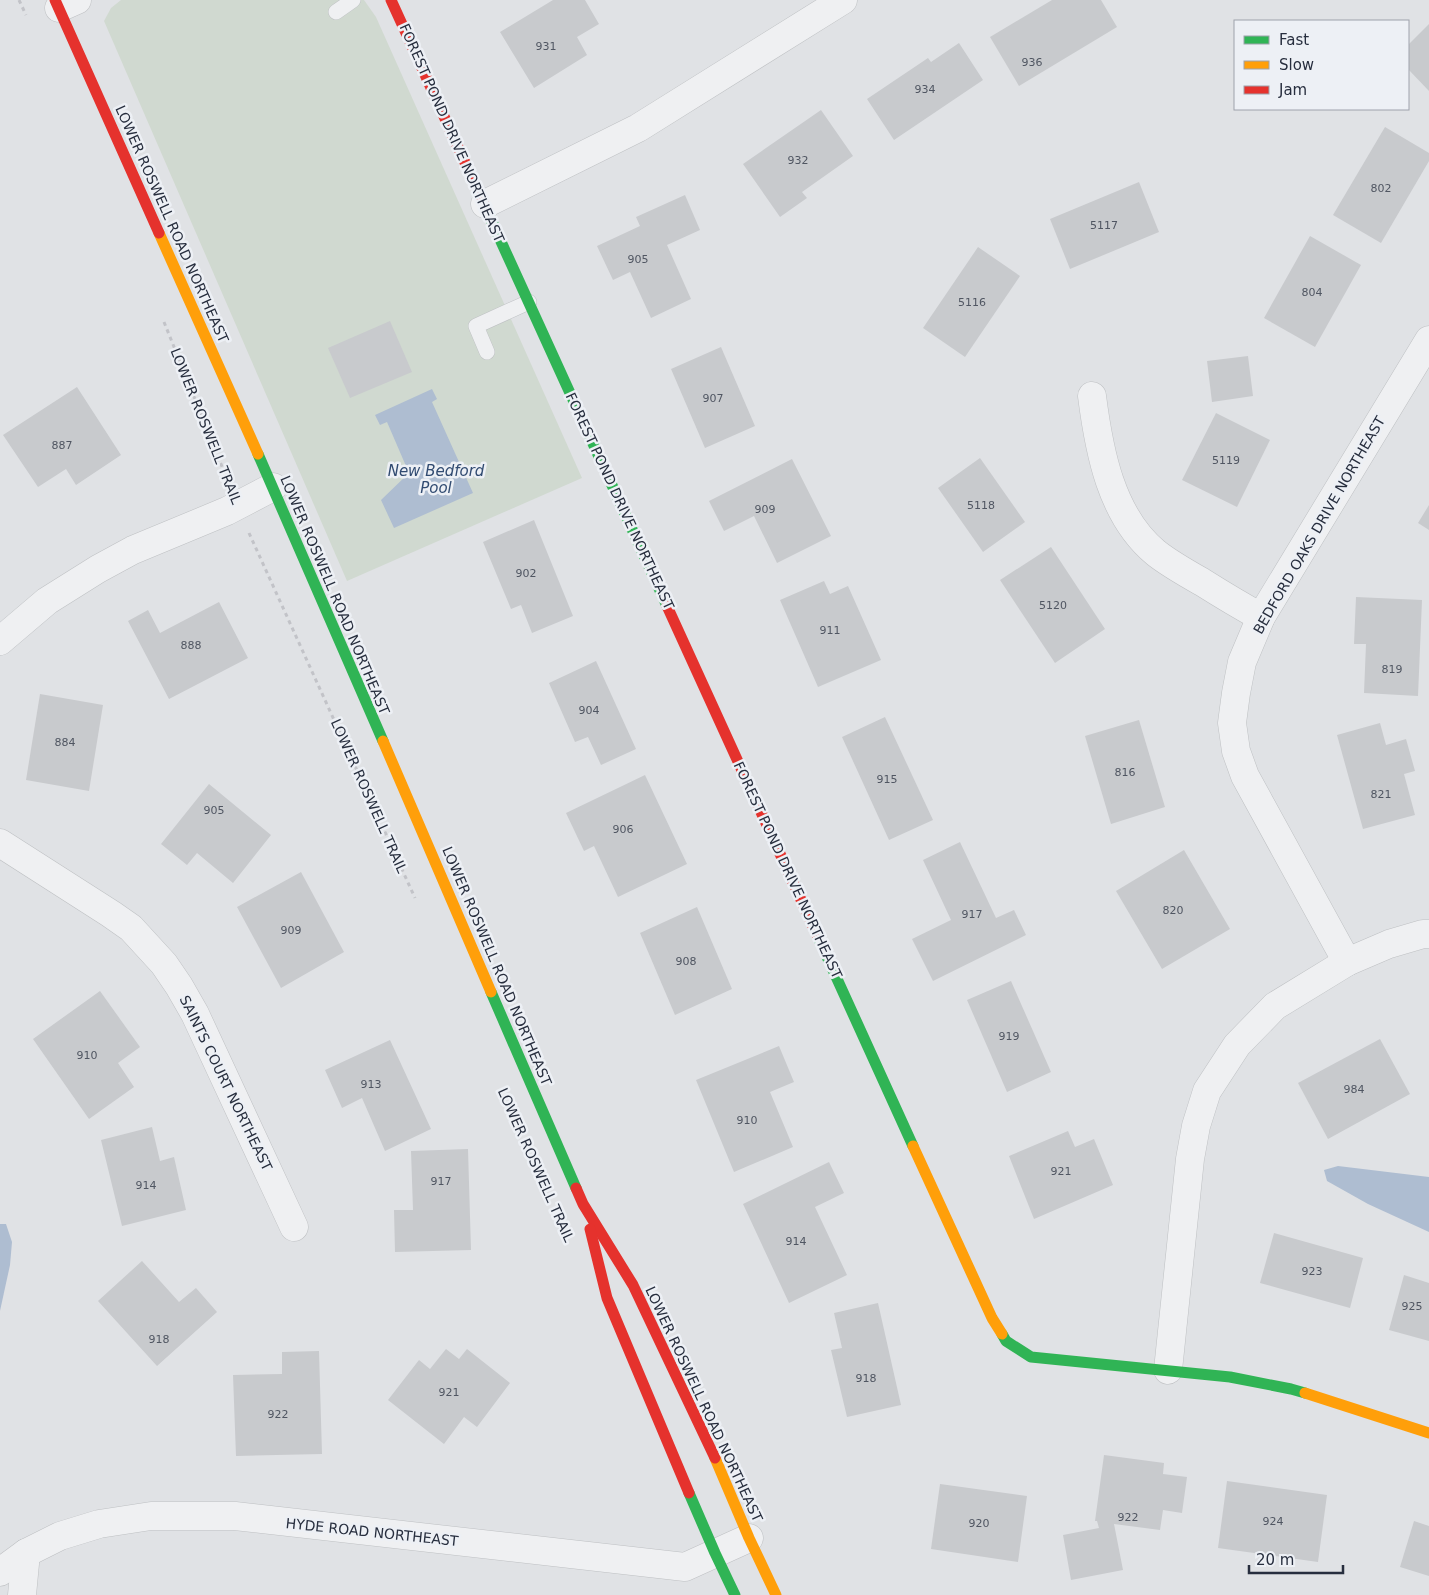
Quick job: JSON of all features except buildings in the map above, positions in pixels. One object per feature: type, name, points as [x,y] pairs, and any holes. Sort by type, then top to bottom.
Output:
[{"type":"street","name":"FOREST POND DRIVE NORTHEAST","points":[[391,0],[992,1318],[1006,1341],[1031,1357],[1230,1377],[1291,1390],[1429,1433]]},
{"type":"street","points":[[485,204],[638,128],[843,0]]},
{"type":"street","name":"LOWER ROSWELL ROAD NORTHEAST","points":[[64,3],[583,1204],[633,1285],[709,1443],[749,1538],[776,1595]]},
{"type":"street","name":"BEDFORD OAKS DRIVE NORTHEAST","points":[[1347,962],[1245,776],[1236,750],[1232,723],[1242,662],[1261,617],[1429,340]]},
{"type":"street","points":[[1092,396],[1096,428],[1116,498],[1137,532],[1156,552],[1178,568],[1261,617]]},
{"type":"street","points":[[0,641],[47,601],[98,569],[133,550],[238,506],[273,487]]},
{"type":"street","name":"SAINTS COURT NORTHEAST","points":[[0,843],[131,928],[164,964],[195,1014],[294,1227]]},
{"type":"street","points":[[1168,1370],[1190,1159],[1196,1126],[1206,1091],[1237,1045],[1275,1006],[1347,962],[1389,944],[1429,934]]},
{"type":"street","name":"LOWER ROSWELL ROAD NORTHEAST","points":[[583,1204],[606,1298],[715,1553],[735,1595]]},
{"type":"street","name":"HYDE ROAD NORTHEAST","points":[[0,1572],[26,1553],[60,1536],[99,1524],[151,1516],[235,1516],[685,1567],[749,1538]]},
{"type":"street","points":[[22,1595],[26,1553]]},
{"type":"lane","points":[[336,12],[354,0]]},
{"type":"lane","points":[[487,352],[476,326],[529,302]]},
{"type":"path","points":[[19,0],[27,16]]},
{"type":"path","name":"LOWER ROSWELL TRAIL","points":[[162,319],[238,506],[416,900]]},
{"type":"shaded area","points":[[121,0],[364,0],[376,17],[582,478],[347,581],[104,21],[111,8]]},
{"type":"water","name":"New Bedford Pool","points":[[432,389],[437,399],[432,402],[473,493],[394,528],[381,500],[409,473],[387,422],[380,425],[375,415]]},
{"type":"water","points":[[1338,1166],[1429,1177],[1429,1232],[1368,1204],[1327,1181],[1324,1170]]},
{"type":"water","points":[[0,1224],[6,1224],[12,1242],[10,1265],[0,1311]]},
{"type":"traffic: fast","points":[[488,213],[667,606]]},
{"type":"traffic: fast","points":[[258,454],[383,741]]},
{"type":"traffic: fast","points":[[818,937],[913,1146]]},
{"type":"traffic: fast","points":[[491,992],[576,1188]]},
{"type":"traffic: fast","points":[[1002,1334],[1006,1341],[1031,1357],[1230,1377],[1305,1393]]},
{"type":"traffic: fast","points":[[689,1493],[735,1595]]},
{"type":"traffic: slow","points":[[159,233],[258,454]]},
{"type":"traffic: slow","points":[[383,741],[491,992]]},
{"type":"traffic: slow","points":[[913,1146],[992,1318],[1002,1334]]},
{"type":"traffic: slow","points":[[1305,1393],[1429,1433]]},
{"type":"traffic: slow","points":[[715,1458],[776,1595]]},
{"type":"traffic: jam","points":[[55,0],[159,233]]},
{"type":"traffic: jam","points":[[391,0],[488,213]]},
{"type":"traffic: jam","points":[[667,606],[818,937]]},
{"type":"traffic: jam","points":[[576,1188],[583,1204],[633,1285],[715,1458]]},
{"type":"traffic: jam","points":[[590,1229],[607,1298],[689,1493]]}]
